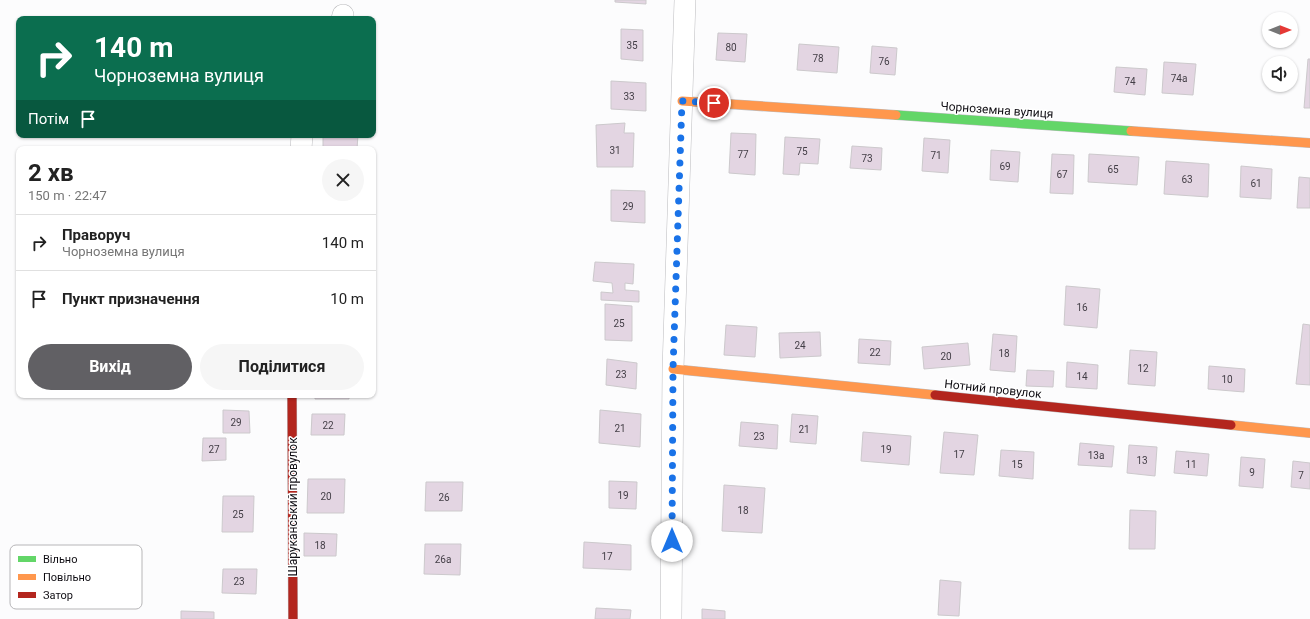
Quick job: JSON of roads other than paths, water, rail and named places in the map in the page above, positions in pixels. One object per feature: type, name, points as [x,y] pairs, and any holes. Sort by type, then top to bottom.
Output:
[{"type":"street","points":[[671,619],[673,369],[685,0]]},
{"type":"street","name":"Чорноземна вулиця","points":[[682,101],[1310,142]]},
{"type":"street","name":"Нотний провулок","points":[[673,369],[1310,433]]},
{"type":"street","name":"Шаруканський провулок","points":[[292,398],[293,619]]}]
